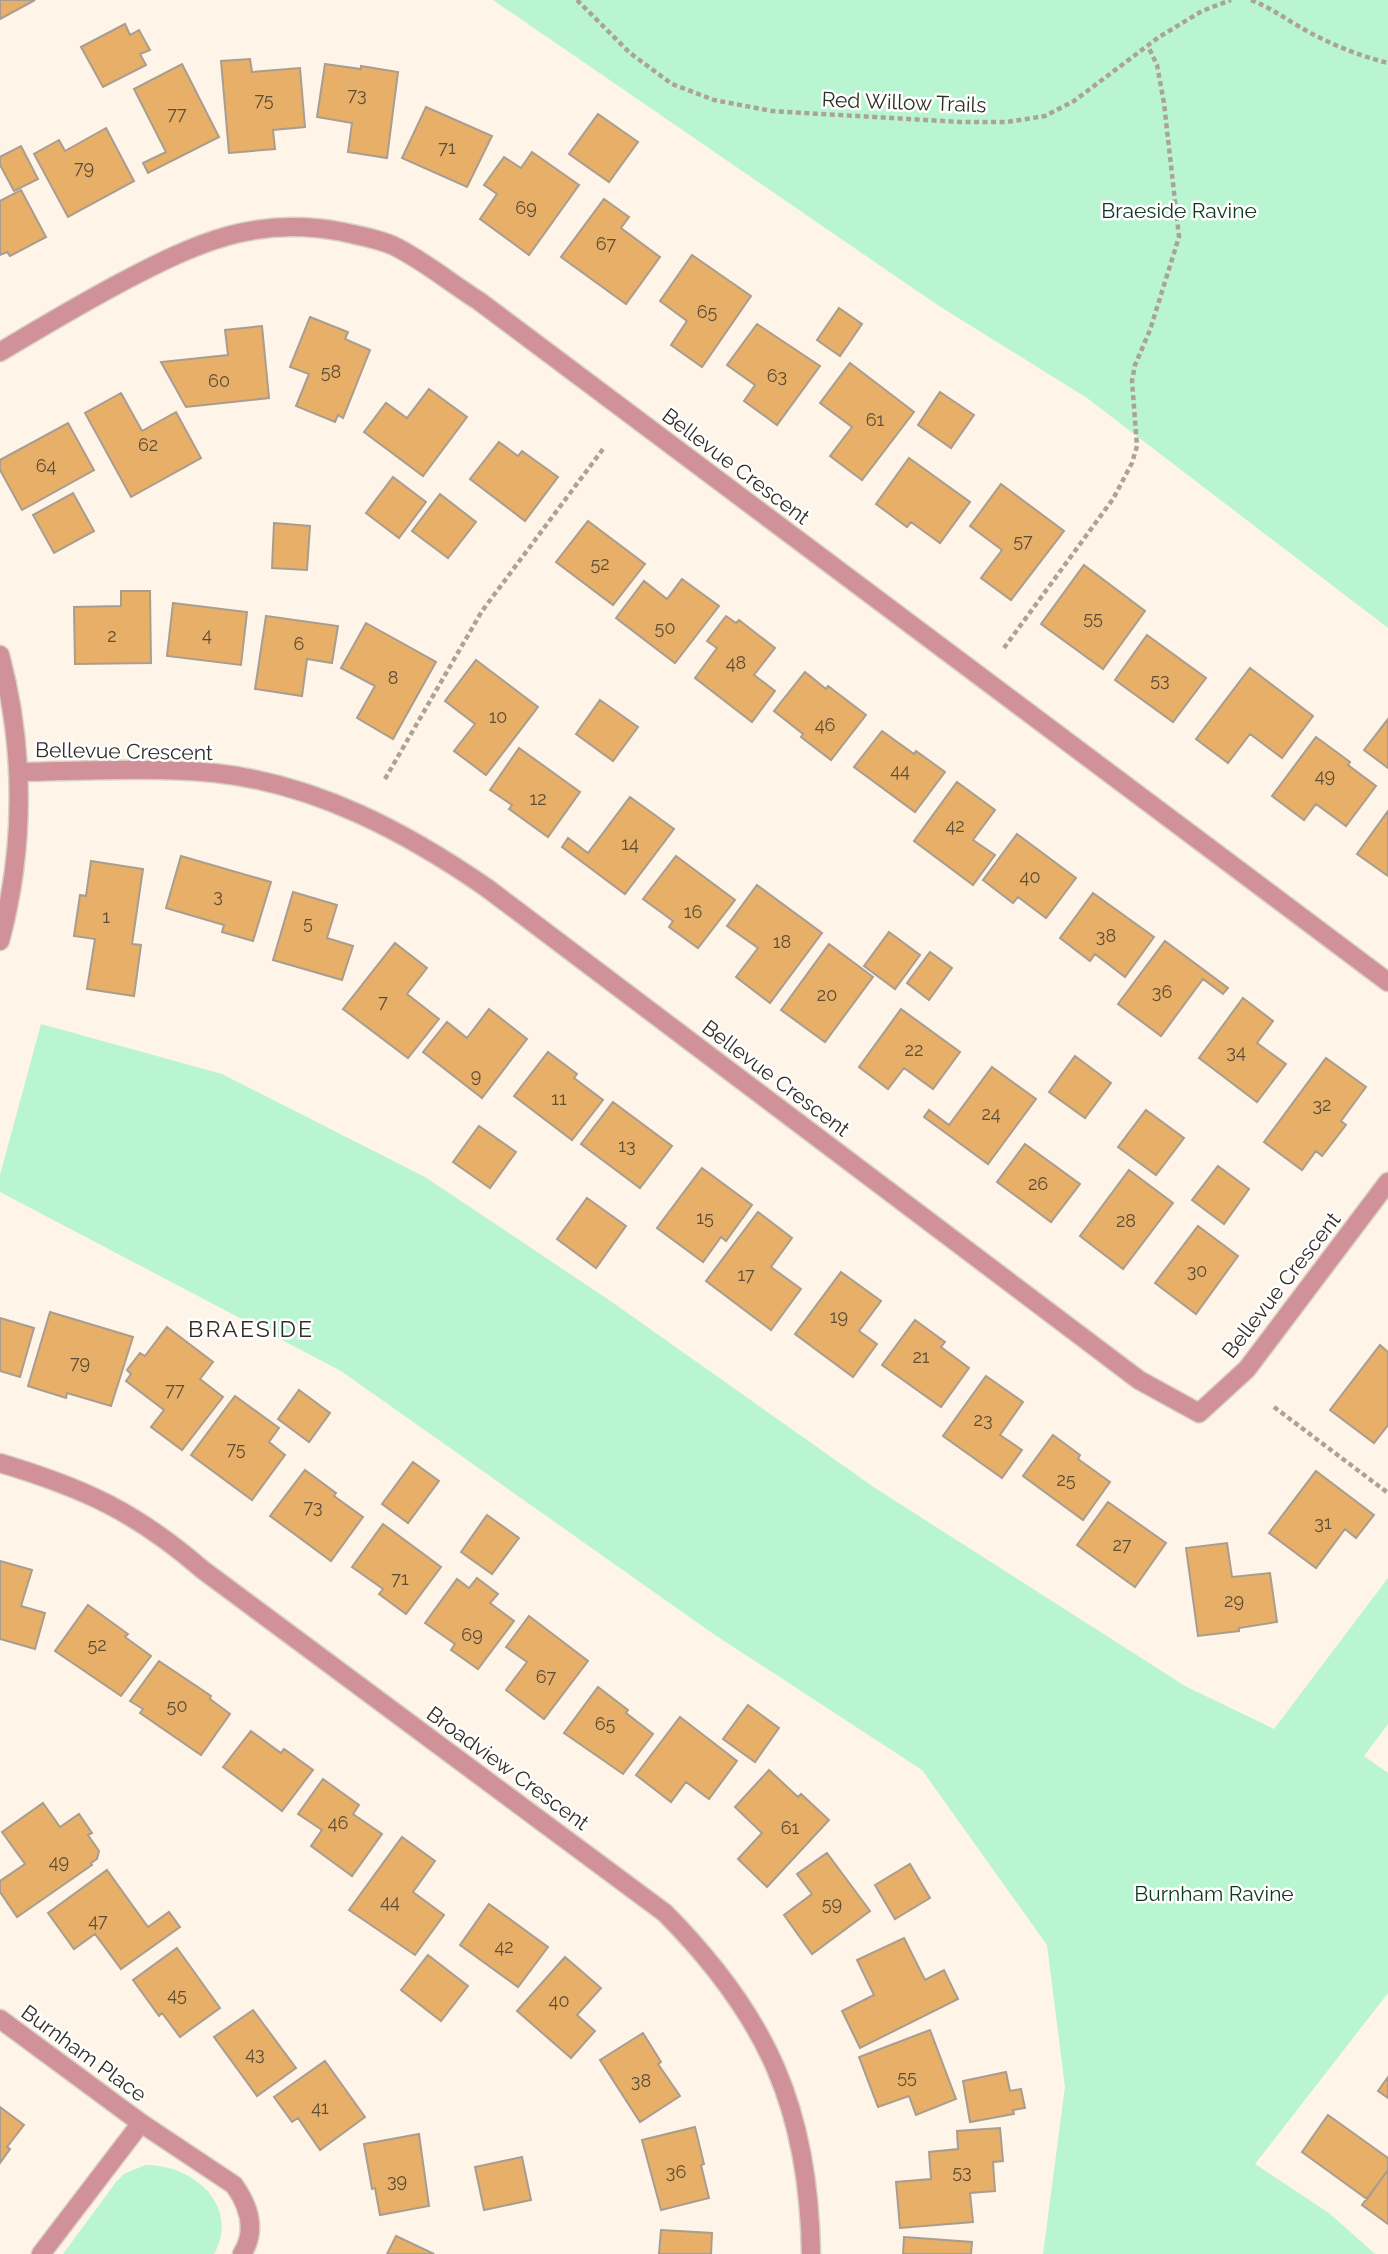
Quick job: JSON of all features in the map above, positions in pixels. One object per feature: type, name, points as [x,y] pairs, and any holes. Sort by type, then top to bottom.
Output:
[{"type":"street","name":"Bellevue Crescent","points":[[0,352],[62,314],[176,253],[205,241],[266,228],[307,228],[362,236],[394,246],[479,302],[1388,982]]},
{"type":"street","points":[[0,655],[14,724],[19,772],[13,877],[0,942]]},
{"type":"street","name":"Bellevue Crescent","points":[[19,772],[171,770],[218,774],[264,782],[316,796],[407,837],[487,888],[1139,1380],[1199,1413],[1247,1369],[1388,1182]]},
{"type":"street","name":"Broadview Crescent","points":[[0,1463],[88,1493],[129,1514],[167,1539],[214,1578],[664,1913],[700,1948],[731,1987],[757,2028],[778,2072],[795,2119],[805,2167],[811,2215],[811,2254]]},
{"type":"street","name":"Burnham Place","points":[[0,2019],[141,2123],[234,2185],[244,2199],[250,2215],[250,2233],[242,2254]]},
{"type":"street","name":"Burnham Place","points":[[41,2254],[141,2123]]},
{"type":"path","name":"Red Willow Trails","points":[[577,0],[629,53],[672,84],[713,100],[772,111],[960,122],[1007,122],[1045,116],[1074,101],[1148,46],[1202,11],[1231,0]]},
{"type":"path","points":[[1251,0],[1268,6],[1301,28],[1355,54],[1388,63]]},
{"type":"path","points":[[1004,648],[1113,499],[1132,463],[1137,446],[1132,382],[1135,365],[1150,330],[1179,237],[1164,103],[1157,65],[1148,46]]},
{"type":"path","points":[[385,779],[482,611],[603,449]]},
{"type":"path","points":[[1274,1407],[1388,1493]]},
{"type":"green space","name":"Braeside Ravine","points":[[493,0],[1388,0],[1388,628],[1087,398],[939,306]]},
{"type":"green space","name":"Burnham Ravine","points":[[41,1024],[222,1074],[425,1177],[609,1300],[875,1488],[1185,1686],[1274,1729],[1388,1578],[1388,1724],[1364,1756],[1388,1773],[1388,1993],[1255,2164],[1329,2213],[1375,2254],[1043,2254],[1065,2087],[1047,1945],[922,1770],[712,1633],[341,1371],[0,1192],[0,1175]]},
{"type":"green space","points":[[145,2165],[179,2172],[195,2180],[207,2191],[216,2204],[221,2219],[221,2236],[214,2254],[63,2254],[116,2182],[124,2174]]},
{"type":"building","points":[[0,0],[35,0],[0,19]]},
{"type":"building","points":[[125,24],[130,35],[139,30],[150,50],[140,54],[146,65],[103,87],[81,47]]},
{"type":"building","points":[[250,59],[252,72],[300,68],[305,127],[273,130],[275,149],[229,153],[221,61]]},
{"type":"building","points":[[182,64],[219,137],[148,173],[143,163],[166,152],[134,89]]},
{"type":"building","points":[[325,64],[398,72],[387,158],[348,152],[352,123],[317,117]]},
{"type":"building","points":[[426,107],[492,136],[467,187],[402,158]]},
{"type":"building","points":[[598,114],[638,142],[609,182],[569,154]]},
{"type":"building","points":[[106,128],[134,181],[68,217],[34,154],[59,140],[65,151]]},
{"type":"building","points":[[21,146],[38,179],[14,191],[0,165],[0,157]]},
{"type":"building","points":[[532,152],[579,185],[529,255],[480,219],[497,194],[484,185],[504,157],[521,168]]},
{"type":"building","points":[[21,190],[46,237],[10,256],[7,252],[0,255],[0,201]]},
{"type":"building","points":[[604,199],[629,217],[621,228],[660,257],[626,304],[561,257]]},
{"type":"building","points":[[692,255],[751,296],[702,367],[671,345],[687,321],[660,301]]},
{"type":"building","points":[[839,308],[862,324],[840,356],[817,340]]},
{"type":"building","points":[[310,317],[348,332],[345,339],[370,350],[343,418],[338,415],[335,422],[296,406],[309,374],[290,367]]},
{"type":"building","points":[[757,324],[820,366],[777,425],[744,401],[755,385],[727,365]]},
{"type":"building","points":[[262,326],[269,398],[186,407],[161,362],[228,355],[225,330]]},
{"type":"building","points":[[850,363],[914,412],[862,480],[830,456],[852,427],[820,403]]},
{"type":"building","points":[[429,389],[467,417],[423,476],[364,432],[386,403],[407,418]]},
{"type":"building","points":[[940,392],[974,415],[951,448],[918,425]]},
{"type":"building","points":[[121,393],[142,431],[176,412],[201,458],[131,497],[85,413]]},
{"type":"building","points":[[68,423],[94,470],[22,510],[0,470],[0,460]]},
{"type":"building","points":[[499,442],[518,456],[522,451],[558,477],[525,521],[470,479]]},
{"type":"building","points":[[909,458],[970,502],[940,543],[911,522],[907,527],[876,504]]},
{"type":"building","points":[[393,477],[426,502],[399,538],[366,513]]},
{"type":"building","points":[[1001,484],[1064,531],[1011,600],[981,578],[1002,550],[970,526]]},
{"type":"building","points":[[73,493],[94,531],[54,553],[33,515]]},
{"type":"building","points":[[440,494],[476,522],[448,558],[412,531]]},
{"type":"building","points":[[588,521],[645,564],[613,605],[556,562]]},
{"type":"building","points":[[274,523],[310,526],[307,570],[272,568]]},
{"type":"building","points":[[1084,565],[1145,611],[1103,669],[1041,624]]},
{"type":"building","points":[[682,579],[719,606],[675,663],[616,618],[644,581],[667,599]]},
{"type":"building","points":[[121,591],[150,591],[151,663],[75,664],[74,607],[121,606]]},
{"type":"building","points":[[173,603],[247,612],[241,665],[167,656]]},
{"type":"building","points":[[266,616],[338,626],[332,663],[307,659],[302,696],[255,689]]},
{"type":"building","points":[[726,616],[736,623],[739,620],[775,648],[754,675],[775,691],[752,722],[695,678],[717,648],[707,641]]},
{"type":"building","points":[[366,623],[436,662],[393,739],[357,718],[375,686],[341,668]]},
{"type":"building","points":[[1147,635],[1206,678],[1173,722],[1115,680]]},
{"type":"building","points":[[476,660],[538,707],[486,775],[454,751],[475,724],[445,701]]},
{"type":"building","points":[[1250,668],[1313,716],[1282,758],[1250,734],[1228,763],[1196,739]]},
{"type":"building","points":[[805,672],[866,715],[831,760],[801,737],[803,734],[774,711]]},
{"type":"building","points":[[600,700],[638,727],[613,761],[576,734]]},
{"type":"building","points":[[1388,719],[1388,768],[1364,750]]},
{"type":"building","points":[[882,731],[945,772],[915,812],[854,767]]},
{"type":"building","points":[[1316,737],[1350,762],[1348,765],[1376,786],[1346,826],[1316,804],[1304,820],[1272,796]]},
{"type":"building","points":[[519,748],[580,792],[548,837],[509,809],[512,805],[490,790]]},
{"type":"building","points":[[957,782],[995,810],[973,840],[995,855],[973,885],[914,841]]},
{"type":"building","points":[[630,797],[674,829],[625,894],[562,847],[568,838],[588,853]]},
{"type":"building","points":[[1388,811],[1388,876],[1357,854]]},
{"type":"building","points":[[1017,834],[1076,878],[1046,918],[1018,897],[1013,903],[983,880]]},
{"type":"building","points":[[181,856],[271,882],[253,941],[222,932],[224,925],[166,908]]},
{"type":"building","points":[[676,856],[735,900],[698,948],[669,927],[673,921],[643,899]]},
{"type":"building","points":[[91,861],[143,869],[132,944],[141,945],[134,996],[87,989],[95,939],[74,936],[80,895],[86,896]]},
{"type":"building","points":[[757,885],[822,933],[770,1003],[736,977],[758,948],[727,926]]},
{"type":"building","points":[[293,892],[337,905],[327,938],[353,946],[342,980],[273,960]]},
{"type":"building","points":[[1093,893],[1154,937],[1125,977],[1095,954],[1090,961],[1060,938]]},
{"type":"building","points":[[889,932],[920,955],[895,989],[864,966]]},
{"type":"building","points":[[1165,941],[1228,988],[1223,994],[1203,979],[1161,1036],[1118,1004]]},
{"type":"building","points":[[395,943],[427,968],[407,994],[439,1019],[408,1058],[343,1009]]},
{"type":"building","points":[[829,944],[873,977],[825,1042],[781,1010]]},
{"type":"building","points":[[930,952],[952,968],[929,1000],[907,983]]},
{"type":"building","points":[[1243,998],[1273,1021],[1257,1043],[1286,1064],[1257,1102],[1199,1058]]},
{"type":"building","points":[[489,1009],[527,1039],[482,1098],[423,1052],[447,1022],[467,1038]]},
{"type":"building","points":[[901,1009],[960,1052],[933,1089],[904,1068],[888,1089],[859,1067]]},
{"type":"building","points":[[548,1052],[577,1074],[574,1078],[603,1100],[572,1140],[514,1096]]},
{"type":"building","points":[[1075,1056],[1111,1083],[1085,1118],[1049,1092]]},
{"type":"building","points":[[1326,1058],[1366,1087],[1341,1121],[1346,1125],[1322,1156],[1316,1151],[1302,1170],[1264,1142]]},
{"type":"building","points":[[992,1067],[1036,1099],[988,1164],[924,1117],[929,1110],[949,1125]]},
{"type":"building","points":[[613,1102],[672,1146],[640,1188],[581,1144]]},
{"type":"building","points":[[1146,1110],[1184,1138],[1156,1175],[1118,1147]]},
{"type":"building","points":[[479,1126],[516,1152],[490,1188],[453,1162]]},
{"type":"building","points":[[1025,1144],[1080,1184],[1051,1222],[997,1182]]},
{"type":"building","points":[[1218,1166],[1249,1189],[1224,1224],[1192,1200]]},
{"type":"building","points":[[702,1168],[752,1205],[726,1241],[721,1237],[703,1262],[657,1228]]},
{"type":"building","points":[[1129,1170],[1173,1203],[1123,1269],[1080,1236]]},
{"type":"building","points":[[587,1198],[626,1226],[596,1268],[557,1239]]},
{"type":"building","points":[[758,1212],[792,1238],[771,1267],[801,1289],[771,1330],[706,1281]]},
{"type":"building","points":[[1198,1226],[1238,1256],[1196,1314],[1155,1283]]},
{"type":"building","points":[[841,1272],[881,1301],[859,1331],[877,1344],[853,1377],[795,1334]]},
{"type":"building","points":[[50,1312],[133,1337],[111,1406],[67,1393],[66,1398],[28,1386]]},
{"type":"building","points":[[0,1318],[34,1328],[20,1377],[0,1371]]},
{"type":"building","points":[[915,1320],[945,1342],[941,1347],[969,1368],[941,1407],[882,1365]]},
{"type":"building","points":[[167,1327],[213,1362],[200,1379],[223,1397],[182,1450],[151,1427],[164,1410],[126,1381],[131,1374],[127,1370],[140,1353],[145,1356]]},
{"type":"building","points":[[1380,1345],[1388,1352],[1388,1425],[1374,1443],[1330,1410]]},
{"type":"building","points":[[986,1376],[1023,1402],[1000,1435],[1022,1450],[1002,1478],[943,1436]]},
{"type":"building","points":[[299,1390],[330,1413],[309,1442],[278,1419]]},
{"type":"building","points":[[235,1396],[279,1428],[269,1442],[285,1455],[252,1500],[191,1455]]},
{"type":"building","points":[[1053,1435],[1080,1455],[1078,1459],[1110,1482],[1083,1520],[1023,1476]]},
{"type":"building","points":[[413,1462],[439,1481],[408,1523],[382,1504]]},
{"type":"building","points":[[305,1470],[363,1517],[331,1561],[270,1516]]},
{"type":"building","points":[[1316,1471],[1374,1515],[1356,1538],[1345,1529],[1316,1568],[1269,1533]]},
{"type":"building","points":[[1108,1502],[1166,1543],[1135,1587],[1077,1545]]},
{"type":"building","points":[[487,1515],[519,1538],[492,1574],[461,1552]]},
{"type":"building","points":[[383,1524],[441,1567],[406,1614],[379,1594],[383,1589],[352,1567]]},
{"type":"building","points":[[1227,1543],[1232,1577],[1270,1573],[1277,1622],[1239,1628],[1239,1631],[1198,1636],[1186,1548]]},
{"type":"building","points":[[0,1561],[32,1570],[21,1606],[45,1613],[35,1649],[0,1639]]},
{"type":"building","points":[[477,1578],[498,1594],[490,1603],[514,1621],[478,1669],[451,1650],[455,1644],[425,1623],[457,1579],[469,1588]]},
{"type":"building","points":[[88,1605],[128,1634],[125,1637],[151,1656],[121,1696],[55,1651]]},
{"type":"building","points":[[529,1616],[588,1661],[544,1719],[506,1690],[527,1662],[506,1647]]},
{"type":"building","points":[[159,1661],[211,1696],[210,1699],[230,1714],[201,1755],[140,1713],[143,1709],[130,1701]]},
{"type":"building","points":[[598,1687],[653,1734],[623,1774],[564,1733]]},
{"type":"building","points":[[748,1705],[779,1728],[755,1762],[723,1739]]},
{"type":"building","points":[[680,1717],[737,1761],[709,1799],[686,1782],[671,1802],[636,1775]]},
{"type":"building","points":[[251,1731],[281,1753],[284,1749],[313,1770],[282,1811],[223,1767]]},
{"type":"building","points":[[769,1770],[798,1797],[801,1794],[829,1820],[767,1887],[738,1859],[762,1833],[735,1807]]},
{"type":"building","points":[[323,1779],[359,1805],[353,1814],[382,1834],[352,1876],[311,1846],[322,1830],[298,1814]]},
{"type":"building","points":[[43,1803],[60,1827],[79,1814],[92,1833],[88,1835],[99,1851],[92,1865],[17,1917],[0,1892],[0,1881],[25,1864],[2,1832]]},
{"type":"building","points":[[402,1837],[435,1861],[413,1892],[444,1915],[415,1955],[349,1910]]},
{"type":"building","points":[[827,1853],[870,1911],[812,1954],[784,1915],[812,1894],[797,1874]]},
{"type":"building","points":[[910,1864],[930,1898],[895,1919],[875,1885]]},
{"type":"building","points":[[107,1870],[148,1927],[169,1912],[180,1927],[121,1969],[95,1934],[74,1949],[48,1913]]},
{"type":"building","points":[[489,1904],[548,1947],[518,1987],[460,1945]]},
{"type":"building","points":[[904,1938],[925,1980],[944,1970],[958,1999],[860,2048],[842,2011],[874,1995],[857,1960]]},
{"type":"building","points":[[177,1948],[220,2008],[180,2037],[162,2013],[159,2016],[133,1980]]},
{"type":"building","points":[[428,1955],[468,1986],[441,2021],[401,1990]]},
{"type":"building","points":[[565,1957],[601,1988],[577,2015],[595,2031],[571,2058],[517,2011]]},
{"type":"building","points":[[253,2010],[296,2068],[257,2096],[214,2037]]},
{"type":"building","points":[[930,2030],[956,2099],[916,2115],[909,2096],[878,2107],[859,2057]]},
{"type":"building","points":[[643,2033],[661,2062],[658,2064],[680,2096],[640,2122],[600,2060]]},
{"type":"building","points":[[325,2061],[365,2117],[320,2150],[298,2118],[292,2122],[274,2097]]},
{"type":"building","points":[[1006,2072],[1010,2091],[1021,2089],[1025,2108],[1013,2110],[1014,2114],[970,2122],[963,2081]]},
{"type":"building","points":[[1388,2077],[1388,2098],[1378,2091]]},
{"type":"building","points":[[0,2107],[24,2125],[7,2147],[10,2149],[0,2163]]},
{"type":"building","points":[[1328,2115],[1388,2158],[1388,2170],[1367,2199],[1302,2152]]},
{"type":"building","points":[[695,2127],[709,2198],[661,2210],[642,2140]]},
{"type":"building","points":[[1000,2128],[1003,2161],[993,2162],[995,2191],[970,2193],[973,2222],[900,2228],[896,2182],[931,2179],[929,2152],[958,2149],[957,2131]]},
{"type":"building","points":[[419,2134],[429,2206],[380,2215],[364,2144]]},
{"type":"building","points":[[522,2157],[531,2200],[484,2210],[475,2167]]},
{"type":"building","points":[[1388,2170],[1388,2224],[1362,2205]]},
{"type":"building","points":[[661,2230],[712,2233],[711,2254],[659,2254]]},
{"type":"building","points":[[396,2236],[434,2254],[387,2254]]},
{"type":"building","points":[[904,2237],[972,2242],[971,2254],[903,2254]]},
{"type":"district","name":"BRAESIDE","points":[[251,1328]]}]
